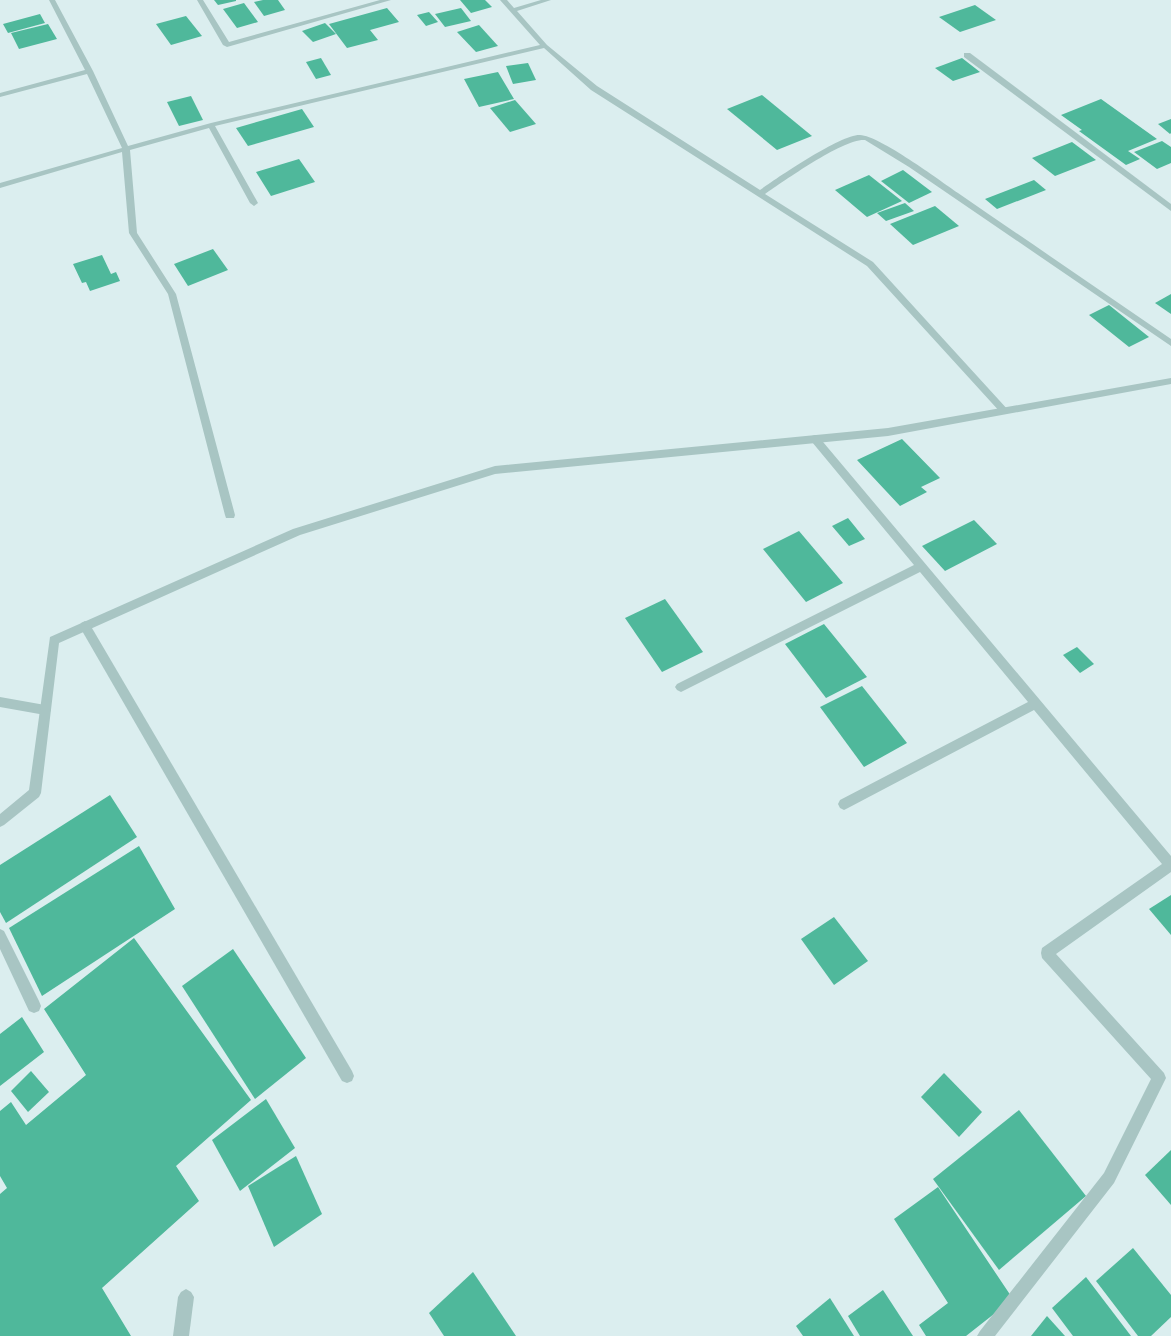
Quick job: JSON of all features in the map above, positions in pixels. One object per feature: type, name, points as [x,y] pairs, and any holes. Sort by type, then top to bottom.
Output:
[{"type":"street","points":[[52,0],[89,71],[126,149],[133,233],[172,294],[230,515]]},
{"type":"street","points":[[200,0],[227,45],[388,0]]},
{"type":"street","points":[[503,0],[545,46],[594,88],[870,264],[1004,411]]},
{"type":"street","points":[[513,10],[548,0]]},
{"type":"street","points":[[0,186],[211,125],[545,46]]},
{"type":"street","points":[[968,55],[1171,208]]},
{"type":"street","points":[[0,95],[89,71]]},
{"type":"street","points":[[211,125],[254,202]]},
{"type":"street","points":[[759,194],[800,166],[841,144],[858,137],[867,138],[912,165],[1171,343]]},
{"type":"street","points":[[0,821],[35,793],[54,640],[297,532],[495,470],[888,432],[1171,381]]},
{"type":"street","points":[[816,439],[1171,865],[1047,953],[1159,1078],[1109,1178],[985,1336]]},
{"type":"street","points":[[681,687],[921,566]]},
{"type":"street","points":[[85,626],[347,1076]]},
{"type":"street","points":[[0,702],[45,710]]},
{"type":"street","points":[[844,804],[1036,704]]},
{"type":"street","points":[[0,935],[34,1006]]},
{"type":"street","points":[[181,1336],[186,1297]]},
{"type":"building","points":[[214,0],[236,0],[236,1],[218,5]]},
{"type":"building","points":[[263,0],[278,0],[285,10],[264,16],[254,2]]},
{"type":"building","points":[[460,0],[485,0],[492,7],[471,13]]},
{"type":"building","points":[[244,3],[258,22],[237,28],[223,9]]},
{"type":"building","points":[[975,5],[996,20],[960,32],[939,17]]},
{"type":"building","points":[[387,8],[399,22],[370,30],[378,40],[347,48],[329,24]]},
{"type":"building","points":[[461,8],[471,21],[445,27],[435,14]]},
{"type":"building","points":[[429,12],[438,22],[426,26],[417,15]]},
{"type":"building","points":[[40,14],[45,23],[8,33],[3,24]]},
{"type":"building","points":[[186,16],[202,36],[171,45],[156,24]]},
{"type":"building","points":[[325,23],[336,34],[313,42],[302,31]]},
{"type":"building","points":[[48,24],[57,39],[19,49],[11,33]]},
{"type":"building","points":[[479,25],[498,46],[476,52],[457,32]]},
{"type":"building","points":[[321,58],[331,75],[316,79],[306,62]]},
{"type":"building","points":[[962,58],[980,72],[953,81],[935,68]]},
{"type":"building","points":[[528,63],[536,80],[513,84],[506,66]]},
{"type":"building","points":[[498,72],[514,99],[479,107],[464,79]]},
{"type":"building","points":[[762,95],[812,136],[777,150],[727,109]]},
{"type":"building","points":[[191,96],[203,120],[179,126],[167,102]]},
{"type":"building","points":[[1101,99],[1157,139],[1128,151],[1140,159],[1126,165],[1079,131],[1082,130],[1061,115]]},
{"type":"building","points":[[515,100],[536,124],[510,132],[490,108]]},
{"type":"building","points":[[302,109],[314,127],[248,146],[236,128]]},
{"type":"building","points":[[1171,119],[1171,133],[1170,134],[1158,124]]},
{"type":"building","points":[[1162,141],[1171,147],[1171,163],[1157,169],[1134,152]]},
{"type":"building","points":[[1072,142],[1096,160],[1055,176],[1032,158]]},
{"type":"building","points":[[299,159],[315,182],[271,196],[256,172]]},
{"type":"building","points":[[903,170],[932,192],[909,203],[881,181]]},
{"type":"building","points":[[869,175],[902,201],[867,217],[835,190]]},
{"type":"building","points":[[1034,180],[1046,190],[997,209],[985,199]]},
{"type":"building","points":[[905,203],[914,211],[886,221],[877,213]]},
{"type":"building","points":[[935,206],[959,226],[913,245],[890,224]]},
{"type":"building","points":[[213,249],[228,270],[188,286],[174,264]]},
{"type":"building","points":[[102,255],[111,274],[116,272],[120,281],[90,291],[86,282],[82,283],[73,264]]},
{"type":"building","points":[[1171,294],[1171,314],[1155,303]]},
{"type":"building","points":[[1109,305],[1149,337],[1129,347],[1089,315]]},
{"type":"building","points":[[902,439],[940,478],[921,487],[927,492],[900,506],[857,460]]},
{"type":"building","points":[[848,518],[865,539],[849,546],[832,526]]},
{"type":"building","points":[[974,520],[997,544],[945,571],[922,546]]},
{"type":"building","points":[[799,531],[843,583],[806,602],[763,549]]},
{"type":"building","points":[[665,599],[703,652],[662,672],[625,618]]},
{"type":"building","points":[[824,624],[867,677],[826,698],[785,644]]},
{"type":"building","points":[[1077,647],[1094,664],[1080,673],[1063,655]]},
{"type":"building","points":[[862,686],[907,743],[864,767],[820,707]]},
{"type":"building","points":[[110,795],[137,837],[6,923],[0,912],[0,865]]},
{"type":"building","points":[[139,846],[175,909],[42,996],[9,928]]},
{"type":"building","points":[[1171,895],[1171,935],[1149,909]]},
{"type":"building","points":[[834,917],[868,961],[834,985],[801,939]]},
{"type":"building","points":[[134,938],[251,1100],[176,1166],[199,1201],[102,1288],[131,1336],[0,1336],[0,1194],[7,1188],[0,1176],[0,1111],[11,1102],[26,1125],[86,1075],[44,1009]]},
{"type":"building","points":[[233,949],[306,1058],[255,1099],[182,986]]},
{"type":"building","points":[[22,1017],[44,1052],[0,1086],[0,1034]]},
{"type":"building","points":[[31,1071],[49,1092],[28,1112],[11,1091]]},
{"type":"building","points":[[944,1073],[982,1112],[959,1137],[921,1097]]},
{"type":"building","points":[[266,1099],[295,1148],[240,1191],[212,1140]]},
{"type":"building","points":[[1019,1110],[1086,1196],[999,1270],[933,1179]]},
{"type":"building","points":[[1171,1150],[1171,1205],[1145,1175]]},
{"type":"building","points":[[296,1156],[322,1214],[274,1247],[248,1186]]},
{"type":"building","points":[[938,1187],[1013,1299],[966,1336],[926,1336],[919,1325],[948,1303],[894,1219]]},
{"type":"building","points":[[1133,1248],[1171,1295],[1171,1317],[1151,1336],[1138,1336],[1096,1281]]},
{"type":"building","points":[[473,1272],[516,1336],[444,1336],[429,1313]]},
{"type":"building","points":[[1086,1277],[1131,1336],[1073,1336],[1052,1308]]},
{"type":"building","points":[[883,1290],[913,1336],[860,1336],[848,1316]]},
{"type":"building","points":[[830,1298],[854,1336],[803,1336],[796,1326]]},
{"type":"building","points":[[1047,1316],[1065,1336],[1031,1336]]}]
